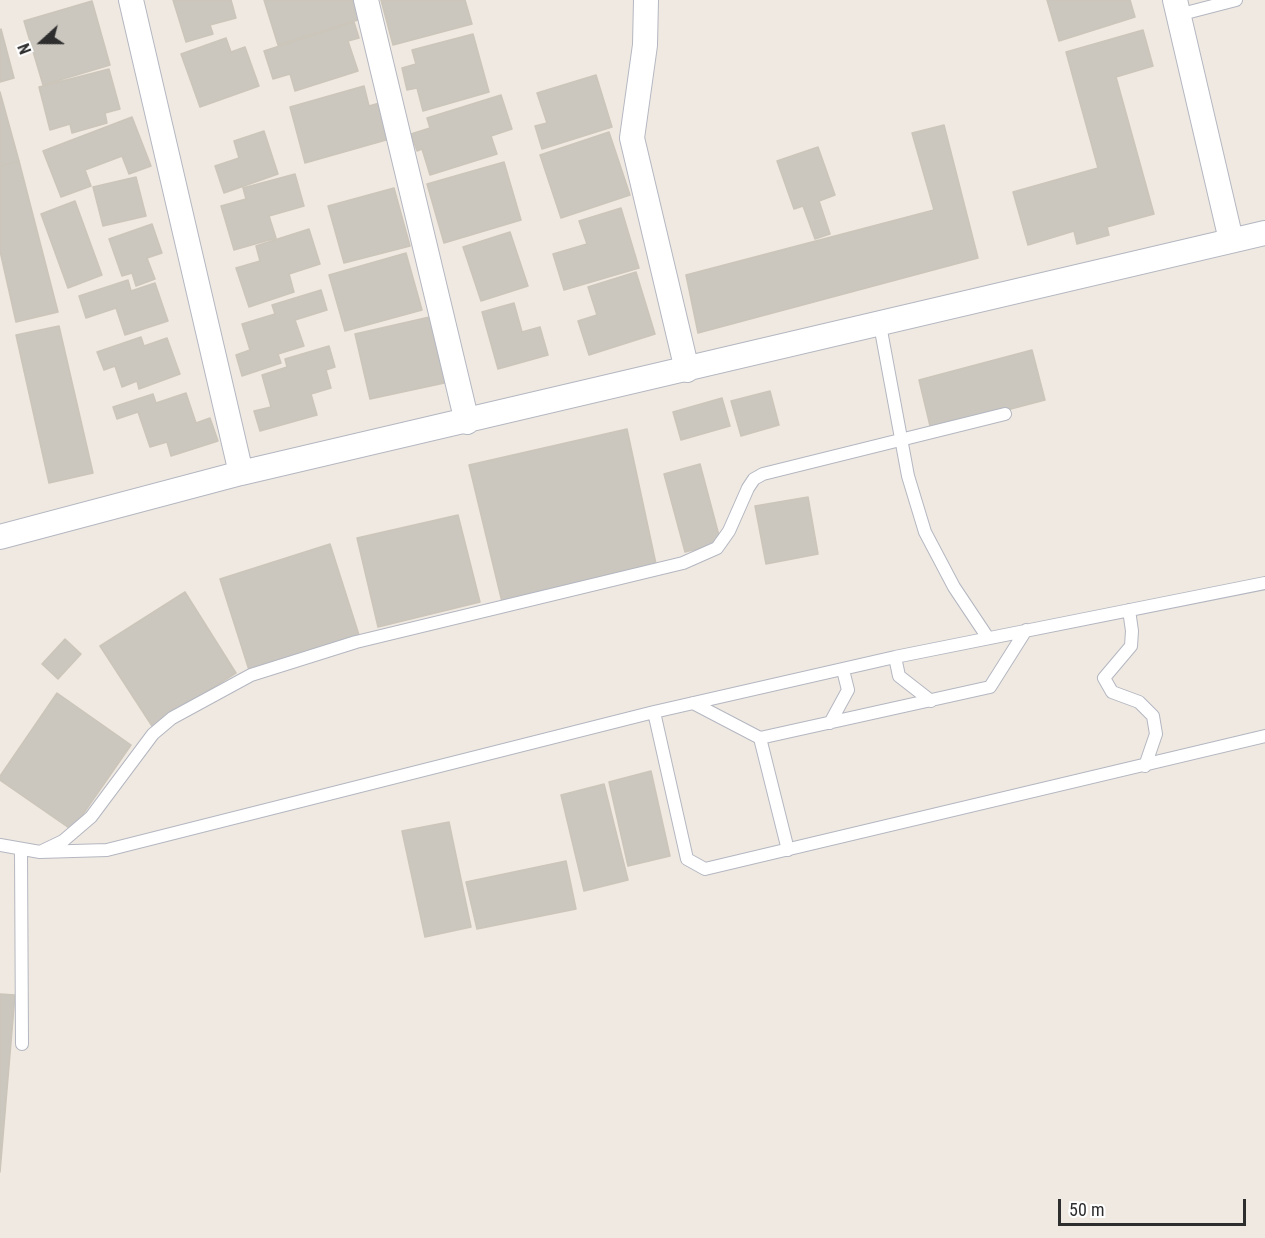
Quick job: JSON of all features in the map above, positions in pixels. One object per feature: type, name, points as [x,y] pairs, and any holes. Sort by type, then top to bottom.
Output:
[{"type":"street","points":[[131,0],[241,473]]},
{"type":"street","points":[[366,0],[467,422]]},
{"type":"street","points":[[646,0],[645,45],[632,138],[687,370]]},
{"type":"street","points":[[1176,7],[1231,240]]},
{"type":"street","points":[[0,537],[241,473],[467,422],[1265,233]]},
{"type":"lane","points":[[1176,7],[1236,0]]},
{"type":"lane","points":[[880,325],[908,476],[925,532],[954,587],[988,638]]},
{"type":"lane","points":[[40,852],[63,841],[91,817],[153,734],[179,714],[251,675],[356,642],[683,563],[717,548],[729,531],[748,488],[754,479],[763,474],[1005,414]]},
{"type":"lane","points":[[0,845],[40,852],[107,850],[693,703],[895,657],[1265,583]]},
{"type":"lane","points":[[1128,610],[1131,646],[1104,678],[1112,692],[1139,702],[1153,716],[1156,734],[1145,766]]},
{"type":"lane","points":[[693,703],[760,738],[830,723],[990,687],[1026,630]]},
{"type":"lane","points":[[895,657],[899,676],[931,700]]},
{"type":"lane","points":[[830,723],[848,690],[843,670]]},
{"type":"lane","points":[[654,712],[687,859],[705,868],[1265,736]]},
{"type":"lane","points":[[760,738],[788,850]]},
{"type":"lane","points":[[21,849],[22,1044]]},
{"type":"building","points":[[173,0],[231,0],[236,18],[210,25],[213,34],[186,42]]},
{"type":"building","points":[[264,0],[355,0],[361,19],[278,45]]},
{"type":"building","points":[[381,0],[465,0],[472,24],[393,45]]},
{"type":"building","points":[[1047,0],[1130,0],[1135,17],[1059,41]]},
{"type":"building","points":[[92,1],[110,65],[43,85],[24,21]]},
{"type":"building","points":[[354,22],[359,38],[348,41],[358,71],[295,91],[290,74],[273,79],[264,51]]},
{"type":"building","points":[[0,30],[14,78],[0,82]]},
{"type":"building","points":[[1143,30],[1153,66],[1116,77],[1154,214],[1107,227],[1109,235],[1077,244],[1074,231],[1028,245],[1013,192],[1098,168],[1066,52]]},
{"type":"building","points":[[473,34],[489,92],[423,111],[417,88],[407,90],[402,68],[416,64],[412,50]]},
{"type":"building","points":[[226,38],[231,52],[245,47],[259,86],[200,107],[181,54]]},
{"type":"building","points":[[109,69],[120,109],[105,113],[107,123],[72,133],[70,124],[50,130],[39,87]]},
{"type":"building","points":[[596,75],[612,127],[542,149],[535,126],[547,123],[537,93]]},
{"type":"building","points":[[364,86],[369,106],[383,102],[393,138],[305,163],[290,107]]},
{"type":"building","points":[[0,92],[19,161],[0,166]]},
{"type":"building","points":[[501,95],[512,129],[491,136],[497,154],[430,175],[422,149],[417,151],[411,134],[430,128],[427,118]]},
{"type":"building","points":[[132,117],[151,166],[129,174],[122,156],[85,170],[91,186],[61,197],[43,151]]},
{"type":"building","points":[[944,125],[978,258],[698,333],[686,275],[934,210],[912,133]]},
{"type":"building","points":[[264,131],[278,174],[224,193],[215,166],[239,158],[234,141]]},
{"type":"building","points":[[609,132],[630,195],[561,218],[540,155]]},
{"type":"building","points":[[818,147],[835,195],[819,201],[830,234],[815,239],[803,206],[794,209],[777,161]]},
{"type":"building","points":[[19,161],[58,312],[16,322],[0,251],[0,166]]},
{"type":"building","points":[[504,162],[521,220],[444,243],[427,184]]},
{"type":"building","points":[[295,174],[304,206],[269,216],[276,238],[234,250],[221,206],[246,199],[243,188]]},
{"type":"building","points":[[136,177],[146,216],[103,226],[93,187]]},
{"type":"building","points":[[394,188],[410,246],[344,263],[328,206]]},
{"type":"building","points":[[75,201],[102,275],[68,288],[41,214]]},
{"type":"building","points":[[621,208],[639,268],[564,290],[553,254],[587,244],[579,221]]},
{"type":"building","points":[[152,224],[162,253],[147,258],[155,279],[136,286],[132,273],[122,276],[109,239]]},
{"type":"building","points":[[309,229],[320,264],[289,274],[294,292],[249,307],[236,268],[260,261],[256,246]]},
{"type":"building","points":[[510,232],[528,286],[481,301],[463,247]]},
{"type":"building","points":[[406,253],[422,310],[345,331],[329,275]]},
{"type":"building","points":[[636,272],[655,334],[589,355],[578,321],[597,315],[588,287]]},
{"type":"building","points":[[128,280],[131,291],[155,283],[168,321],[125,335],[116,308],[86,318],[79,296]]},
{"type":"building","points":[[321,290],[327,310],[295,320],[304,346],[278,354],[281,363],[242,376],[236,355],[250,350],[242,324],[275,314],[272,305]]},
{"type":"building","points":[[514,303],[522,332],[540,327],[548,355],[498,369],[482,312]]},
{"type":"building","points":[[434,316],[449,382],[370,399],[355,334]]},
{"type":"building","points":[[59,326],[93,473],[49,483],[16,335]]},
{"type":"building","points":[[141,337],[144,346],[167,338],[180,374],[139,389],[137,381],[122,387],[115,366],[104,370],[97,352]]},
{"type":"building","points":[[329,346],[335,367],[326,370],[331,388],[311,394],[317,415],[260,431],[254,411],[271,407],[262,375],[287,367],[285,359]]},
{"type":"building","points":[[1032,350],[1045,400],[931,430],[919,380]]},
{"type":"building","points":[[770,391],[779,425],[741,436],[731,401]]},
{"type":"building","points":[[186,393],[196,423],[210,418],[218,441],[171,456],[167,442],[150,447],[138,412],[117,419],[113,407],[153,394],[156,403]]},
{"type":"building","points":[[722,398],[730,426],[681,440],[673,412]]},
{"type":"building","points":[[627,429],[656,564],[502,602],[469,465]]},
{"type":"building","points":[[700,464],[721,543],[685,552],[664,474]]},
{"type":"building","points":[[808,497],[818,554],[766,564],[755,506]]},
{"type":"building","points":[[458,515],[480,602],[378,627],[357,538]]},
{"type":"building","points":[[330,544],[359,635],[249,670],[220,579]]},
{"type":"building","points":[[185,592],[236,673],[152,726],[100,646]]},
{"type":"building","points":[[65,639],[81,654],[58,679],[42,664]]},
{"type":"building","points":[[57,693],[131,745],[72,830],[0,780],[0,776]]},
{"type":"building","points":[[651,771],[670,856],[628,866],[609,782]]},
{"type":"building","points":[[604,784],[628,880],[584,891],[561,795]]},
{"type":"building","points":[[449,822],[471,927],[425,937],[402,831]]},
{"type":"building","points":[[566,861],[576,909],[477,929],[466,882]]},
{"type":"building","points":[[0,994],[15,995],[0,1172]]}]
